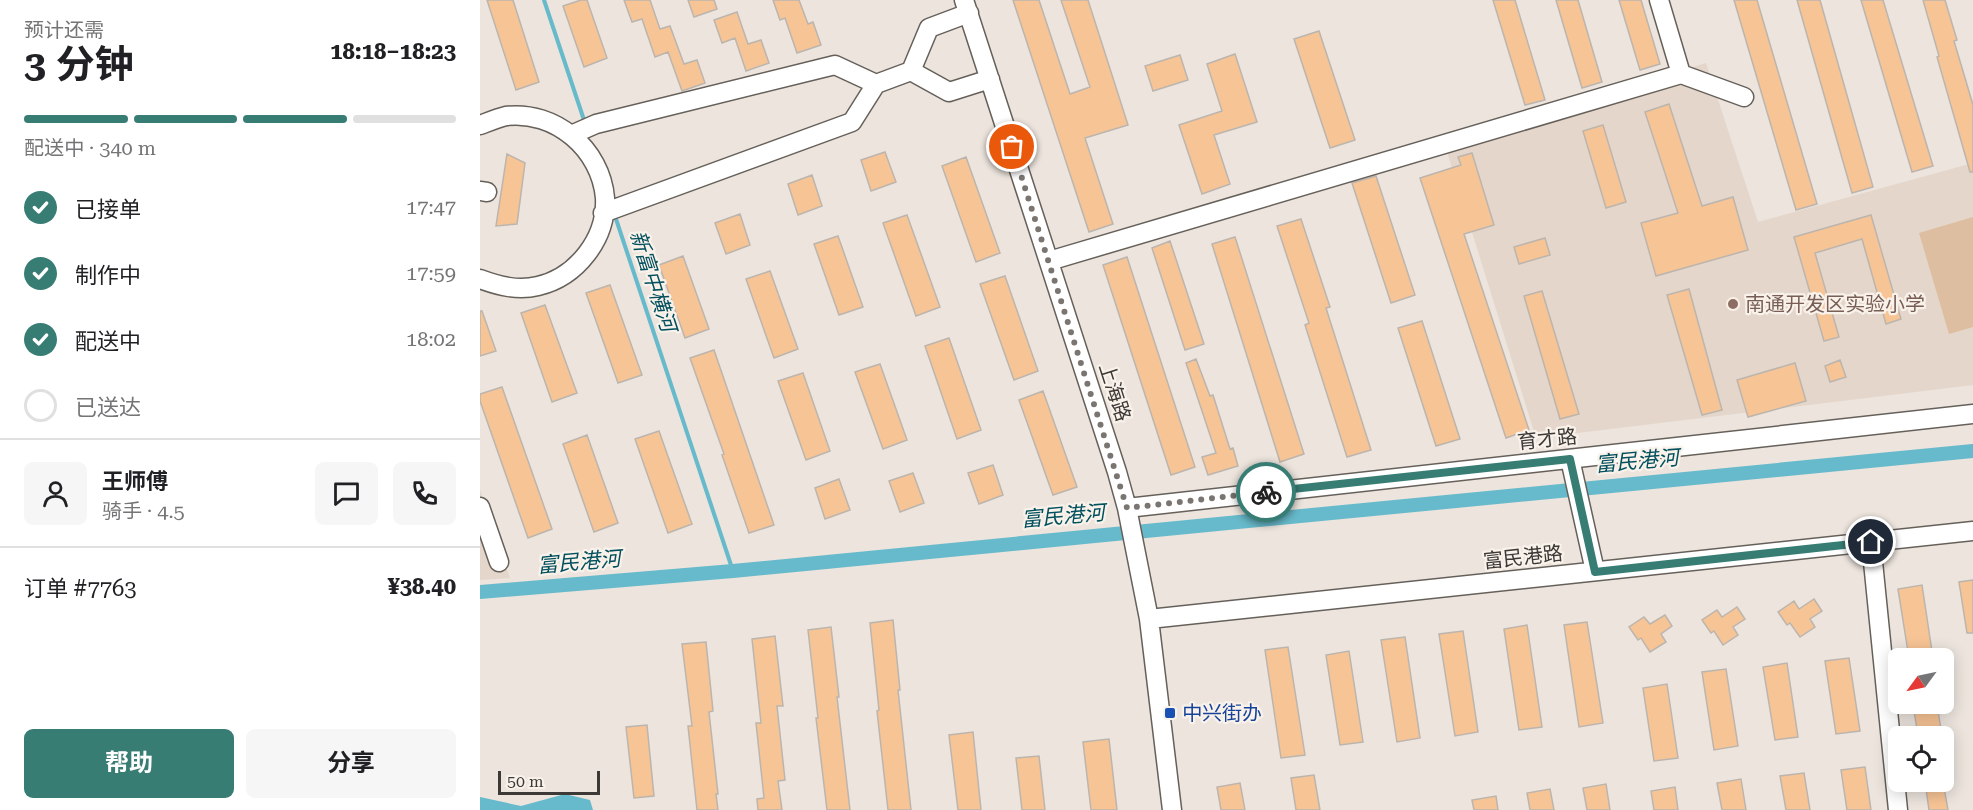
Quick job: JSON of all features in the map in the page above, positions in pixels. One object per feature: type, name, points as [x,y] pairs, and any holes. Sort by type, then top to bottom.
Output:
[{"type":"street","points":[[1659,0],[1681,74]]},
{"type":"street","points":[[603,213],[852,122],[876,84],[911,71],[929,28],[966,7]]},
{"type":"street","name":"上海路","points":[[966,7],[1127,508],[1149,619],[1172,810]]},
{"type":"street","points":[[571,135],[596,124],[835,65],[876,84]]},
{"type":"street","points":[[911,71],[949,92],[990,79]]},
{"type":"street","points":[[1049,261],[1681,74],[1744,97]]},
{"type":"street","points":[[480,124],[506,116],[533,117],[559,126],[582,144],[598,169],[605,198],[601,228],[587,254],[566,275],[538,286],[508,288],[480,279]]},
{"type":"street","name":"育才路","points":[[1127,508],[1973,414]]},
{"type":"street","points":[[1570,459],[1595,572]]},
{"type":"street","points":[[480,507],[499,562]]},
{"type":"street","name":"富民港路","points":[[1149,619],[1973,531]]},
{"type":"street","points":[[1871,542],[1898,810]]},
{"type":"shaded area","name":"南通开发区实验小学","points":[[1706,63],[1758,222],[1973,163],[1973,385],[1536,438],[1444,142]]},
{"type":"shaded area","points":[[1973,217],[1973,327],[1949,334],[1919,233]]},
{"type":"shaded area","points":[[480,490],[510,578],[480,580]]},
{"type":"water","points":[[565,794],[590,800],[593,810],[480,810],[480,797],[521,806]]},
{"type":"building","points":[[487,0],[513,0],[539,82],[516,90]]},
{"type":"building","points":[[587,0],[607,58],[584,67],[563,6]]},
{"type":"building","points":[[624,0],[650,0],[660,29],[670,26],[684,64],[697,60],[705,83],[682,91],[668,52],[655,57],[642,19],[632,22]]},
{"type":"building","points":[[688,0],[714,0],[717,9],[694,17]]},
{"type":"building","points":[[773,0],[799,0],[808,24],[813,22],[821,45],[797,53],[785,18],[780,20]]},
{"type":"building","points":[[1013,0],[1039,0],[1070,94],[1090,87],[1061,0],[1088,0],[1128,125],[1085,138],[1113,224],[1089,232]]},
{"type":"building","points":[[1493,0],[1515,0],[1545,100],[1525,105]]},
{"type":"building","points":[[1556,0],[1578,0],[1602,82],[1582,88]]},
{"type":"building","points":[[1619,0],[1641,0],[1660,64],[1640,70]]},
{"type":"building","points":[[1734,0],[1757,0],[1817,204],[1796,210]]},
{"type":"building","points":[[1797,0],[1820,0],[1873,187],[1852,193]]},
{"type":"building","points":[[1861,0],[1883,0],[1933,166],[1912,172]]},
{"type":"building","points":[[1923,0],[1945,0],[1957,40],[1954,41],[1973,105],[1973,172],[1970,172]]},
{"type":"building","points":[[737,12],[748,44],[761,40],[769,63],[746,71],[735,38],[722,43],[714,20]]},
{"type":"building","points":[[1319,31],[1355,140],[1330,148],[1294,39]]},
{"type":"building","points":[[1235,54],[1257,122],[1214,135],[1230,184],[1202,194],[1179,125],[1222,111],[1207,64]]},
{"type":"building","points":[[1180,55],[1188,80],[1153,91],[1145,66]]},
{"type":"building","points":[[1669,104],[1702,206],[1733,197],[1748,250],[1656,276],[1641,223],[1678,213],[1645,112]]},
{"type":"building","points":[[1603,125],[1626,202],[1606,208],[1583,131]]},
{"type":"building","points":[[885,152],[896,182],[871,191],[861,160]]},
{"type":"building","points":[[1472,153],[1494,225],[1464,234],[1529,430],[1506,438],[1420,178],[1461,165],[1458,157]]},
{"type":"building","points":[[507,154],[525,163],[517,224],[496,226]]},
{"type":"building","points":[[966,157],[1000,253],[976,262],[942,166]]},
{"type":"building","points":[[812,175],[822,206],[798,215],[788,184]]},
{"type":"building","points":[[1376,176],[1415,295],[1391,303],[1352,183]]},
{"type":"building","points":[[740,214],[750,245],[726,254],[715,223]]},
{"type":"building","points":[[907,215],[940,307],[916,316],[883,223]]},
{"type":"building","points":[[1871,215],[1901,319],[1886,324],[1862,239],[1815,253],[1839,337],[1824,341],[1794,237]]},
{"type":"building","points":[[1301,219],[1330,307],[1326,308],[1371,450],[1347,457],[1305,325],[1309,323],[1277,226]]},
{"type":"building","points":[[838,236],[863,307],[839,315],[814,244]]},
{"type":"building","points":[[1235,237],[1304,454],[1280,462],[1212,244]]},
{"type":"building","points":[[1545,238],[1550,255],[1519,264],[1514,247]]},
{"type":"building","points":[[1170,241],[1204,344],[1185,350],[1152,248]]},
{"type":"building","points":[[683,256],[709,329],[685,338],[659,265]]},
{"type":"building","points":[[1127,257],[1195,467],[1171,475],[1103,265]]},
{"type":"building","points":[[770,271],[798,349],[774,358],[746,279]]},
{"type":"building","points":[[1005,276],[1038,371],[1014,380],[980,284]]},
{"type":"building","points":[[610,285],[642,375],[618,383],[586,293]]},
{"type":"building","points":[[1689,289],[1722,410],[1702,415],[1667,295]]},
{"type":"building","points":[[1542,291],[1579,414],[1560,419],[1524,296]]},
{"type":"building","points":[[545,305],[577,393],[552,402],[521,313]]},
{"type":"building","points":[[480,311],[482,311],[496,351],[480,356]]},
{"type":"building","points":[[1422,321],[1460,439],[1436,446],[1398,328]]},
{"type":"building","points":[[949,338],[981,430],[957,439],[925,346]]},
{"type":"building","points":[[714,350],[774,525],[749,533],[690,358]]},
{"type":"building","points":[[1196,359],[1210,396],[1213,395],[1230,449],[1233,448],[1238,466],[1208,475],[1202,457],[1216,453],[1186,363]]},
{"type":"building","points":[[1840,360],[1846,377],[1830,382],[1825,366]]},
{"type":"building","points":[[1795,363],[1806,401],[1748,417],[1737,380]]},
{"type":"building","points":[[880,364],[907,440],[883,449],[855,372]]},
{"type":"building","points":[[803,373],[830,451],[806,460],[778,381]]},
{"type":"building","points":[[502,387],[552,529],[528,538],[480,401],[480,394]]},
{"type":"building","points":[[1043,391],[1077,487],[1053,495],[1019,400]]},
{"type":"building","points":[[659,431],[692,524],[668,533],[635,439]]},
{"type":"building","points":[[587,435],[618,523],[594,532],[563,444]]},
{"type":"building","points":[[993,465],[1003,495],[979,504],[968,473]]},
{"type":"building","points":[[913,473],[924,503],[900,512],[889,481]]},
{"type":"building","points":[[839,479],[850,510],[825,519],[815,488]]},
{"type":"building","points":[[1973,580],[1973,633],[1967,633],[1959,582]]},
{"type":"building","points":[[1922,585],[1931,648],[1907,648],[1898,589]]},
{"type":"building","points":[[1814,599],[1822,611],[1810,619],[1815,627],[1800,637],[1790,623],[1787,625],[1778,612],[1794,601],[1799,609]]},
{"type":"building","points":[[1737,607],[1745,619],[1733,627],[1738,635],[1723,645],[1714,631],[1711,633],[1702,620],[1717,610],[1722,617]]},
{"type":"building","points":[[1665,615],[1672,626],[1661,634],[1666,642],[1650,652],[1641,638],[1638,640],[1629,627],[1644,617],[1650,624]]},
{"type":"building","points":[[893,620],[911,810],[888,810],[877,711],[879,710],[870,623]]},
{"type":"building","points":[[1587,622],[1603,723],[1579,727],[1564,625]]},
{"type":"building","points":[[1527,625],[1542,727],[1519,730],[1504,629]]},
{"type":"building","points":[[831,627],[850,810],[827,810],[816,718],[818,718],[808,630]]},
{"type":"building","points":[[1463,631],[1478,732],[1455,736],[1439,634]]},
{"type":"building","points":[[775,636],[783,706],[777,706],[785,780],[778,781],[782,810],[758,810],[757,799],[764,798],[756,723],[761,723],[752,639]]},
{"type":"building","points":[[1405,637],[1420,738],[1397,742],[1381,640]]},
{"type":"building","points":[[706,642],[713,711],[709,712],[718,810],[697,810],[688,726],[692,726],[682,644]]},
{"type":"building","points":[[1288,647],[1305,755],[1281,758],[1265,650]]},
{"type":"building","points":[[1349,651],[1363,742],[1340,745],[1326,655]]},
{"type":"building","points":[[1849,658],[1860,731],[1836,734],[1825,661]]},
{"type":"building","points":[[1787,663],[1798,737],[1775,740],[1763,667]]},
{"type":"building","points":[[1726,669],[1738,746],[1714,750],[1702,672]]},
{"type":"building","points":[[1667,684],[1678,758],[1654,761],[1643,688]]},
{"type":"building","points":[[1915,714],[1939,714],[1940,726],[1916,726]]},
{"type":"building","points":[[647,725],[654,796],[634,798],[626,727]]},
{"type":"building","points":[[973,732],[981,810],[958,810],[949,735]]},
{"type":"building","points":[[1109,739],[1117,810],[1091,810],[1083,742]]},
{"type":"building","points":[[1039,756],[1045,810],[1022,810],[1016,758]]},
{"type":"building","points":[[1865,767],[1871,810],[1847,810],[1841,770]]},
{"type":"building","points":[[1804,773],[1810,810],[1786,810],[1780,776]]},
{"type":"building","points":[[1314,775],[1320,810],[1296,810],[1291,778]]},
{"type":"building","points":[[1741,779],[1746,810],[1722,810],[1717,783]]},
{"type":"building","points":[[1240,783],[1245,810],[1221,810],[1217,787]]},
{"type":"building","points":[[1606,784],[1610,810],[1587,810],[1583,788]]},
{"type":"building","points":[[1675,787],[1678,810],[1654,810],[1651,791]]},
{"type":"building","points":[[1550,789],[1554,810],[1530,810],[1527,793]]},
{"type":"building","points":[[1926,792],[1945,792],[1948,810],[1929,810]]},
{"type":"building","points":[[1496,796],[1498,810],[1474,810],[1472,800]]},
{"type":"waterway","name":"新富中横河","points":[[544,0],[585,123]]},
{"type":"waterway","name":"新富中横河","points":[[614,213],[733,571]]},
{"type":"waterway","name":"富民港河","points":[[480,592],[733,571],[1973,451]]},
{"type":"way so far","points":[[1012,147],[1127,508],[1266,492]]},
{"type":"place","name":"南通开发区实验小学","points":[[1733,304]]},
{"type":"place","name":"中兴街办","points":[[1170,713]]},
{"type":"route","points":[[1266,492],[1570,459],[1595,572],[1871,542]]}]
